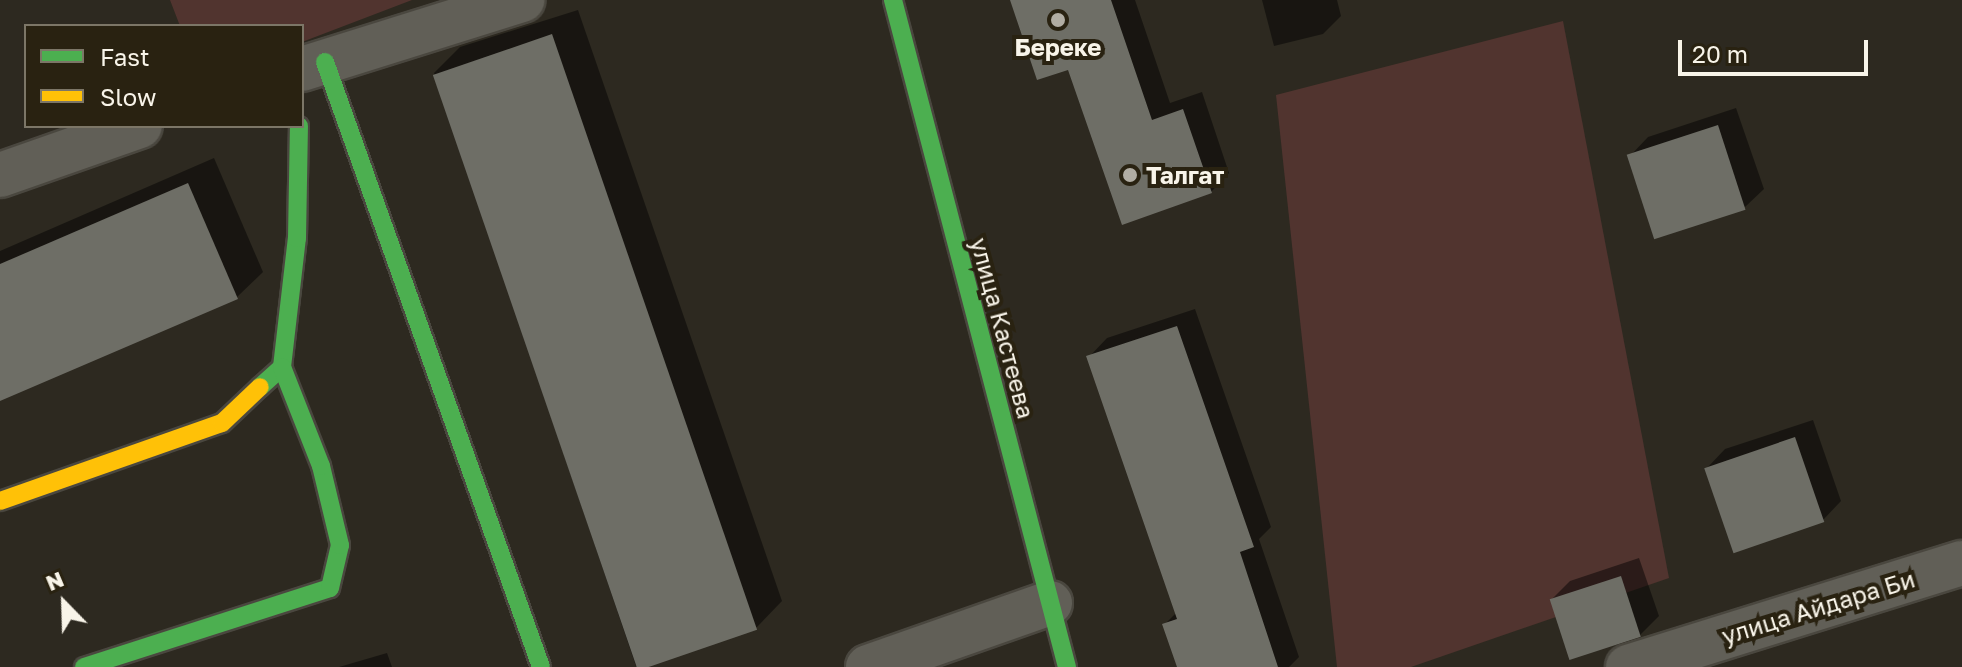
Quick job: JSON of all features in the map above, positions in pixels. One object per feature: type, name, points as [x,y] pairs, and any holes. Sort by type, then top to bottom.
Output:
[{"type":"street","points":[[522,0],[314,66],[541,667]]},
{"type":"street","name":"улица Кастеева","points":[[893,0],[1067,667]]},
{"type":"street","points":[[0,175],[134,128]]},
{"type":"street","points":[[84,667],[330,588],[340,545],[321,466],[282,367],[297,238],[299,128]]},
{"type":"street","points":[[0,501],[222,423],[282,367]]},
{"type":"street","name":"улица Айдара Би","points":[[1628,667],[1962,563]]},
{"type":"street","points":[[868,667],[1050,603]]},
{"type":"shaded area","points":[[170,0],[412,0],[304,41],[304,24],[179,24]]},
{"type":"shaded area","points":[[1563,21],[1669,578],[1411,667],[1337,667],[1276,95]]},
{"type":"building","points":[[1010,0],[1111,0],[1152,120],[1183,109],[1212,193],[1122,225],[1068,70],[1037,80]]},
{"type":"building","points":[[552,34],[757,630],[649,667],[637,667],[433,75]]},
{"type":"building","points":[[1718,125],[1746,210],[1654,239],[1627,155]]},
{"type":"building","points":[[188,183],[238,299],[0,401],[0,264]]},
{"type":"building","points":[[1177,326],[1254,547],[1240,552],[1278,667],[1177,667],[1162,624],[1177,619],[1086,356]]},
{"type":"building","points":[[1795,437],[1824,522],[1734,553],[1704,468]]},
{"type":"building","points":[[1621,576],[1641,637],[1569,660],[1550,599]]},
{"type":"traffic: fast","points":[[893,0],[1067,667]]},
{"type":"traffic: fast","points":[[325,62],[541,667]]},
{"type":"traffic: fast","points":[[260,387],[282,367],[297,238],[299,128]]},
{"type":"traffic: fast","points":[[84,667],[330,588],[340,545],[321,466],[282,367]]},
{"type":"traffic: slow","points":[[0,501],[222,423],[260,387]]},
{"type":"place","name":"Береке","points":[[1058,20]]},
{"type":"place","name":"Талгат","points":[[1130,175]]}]
